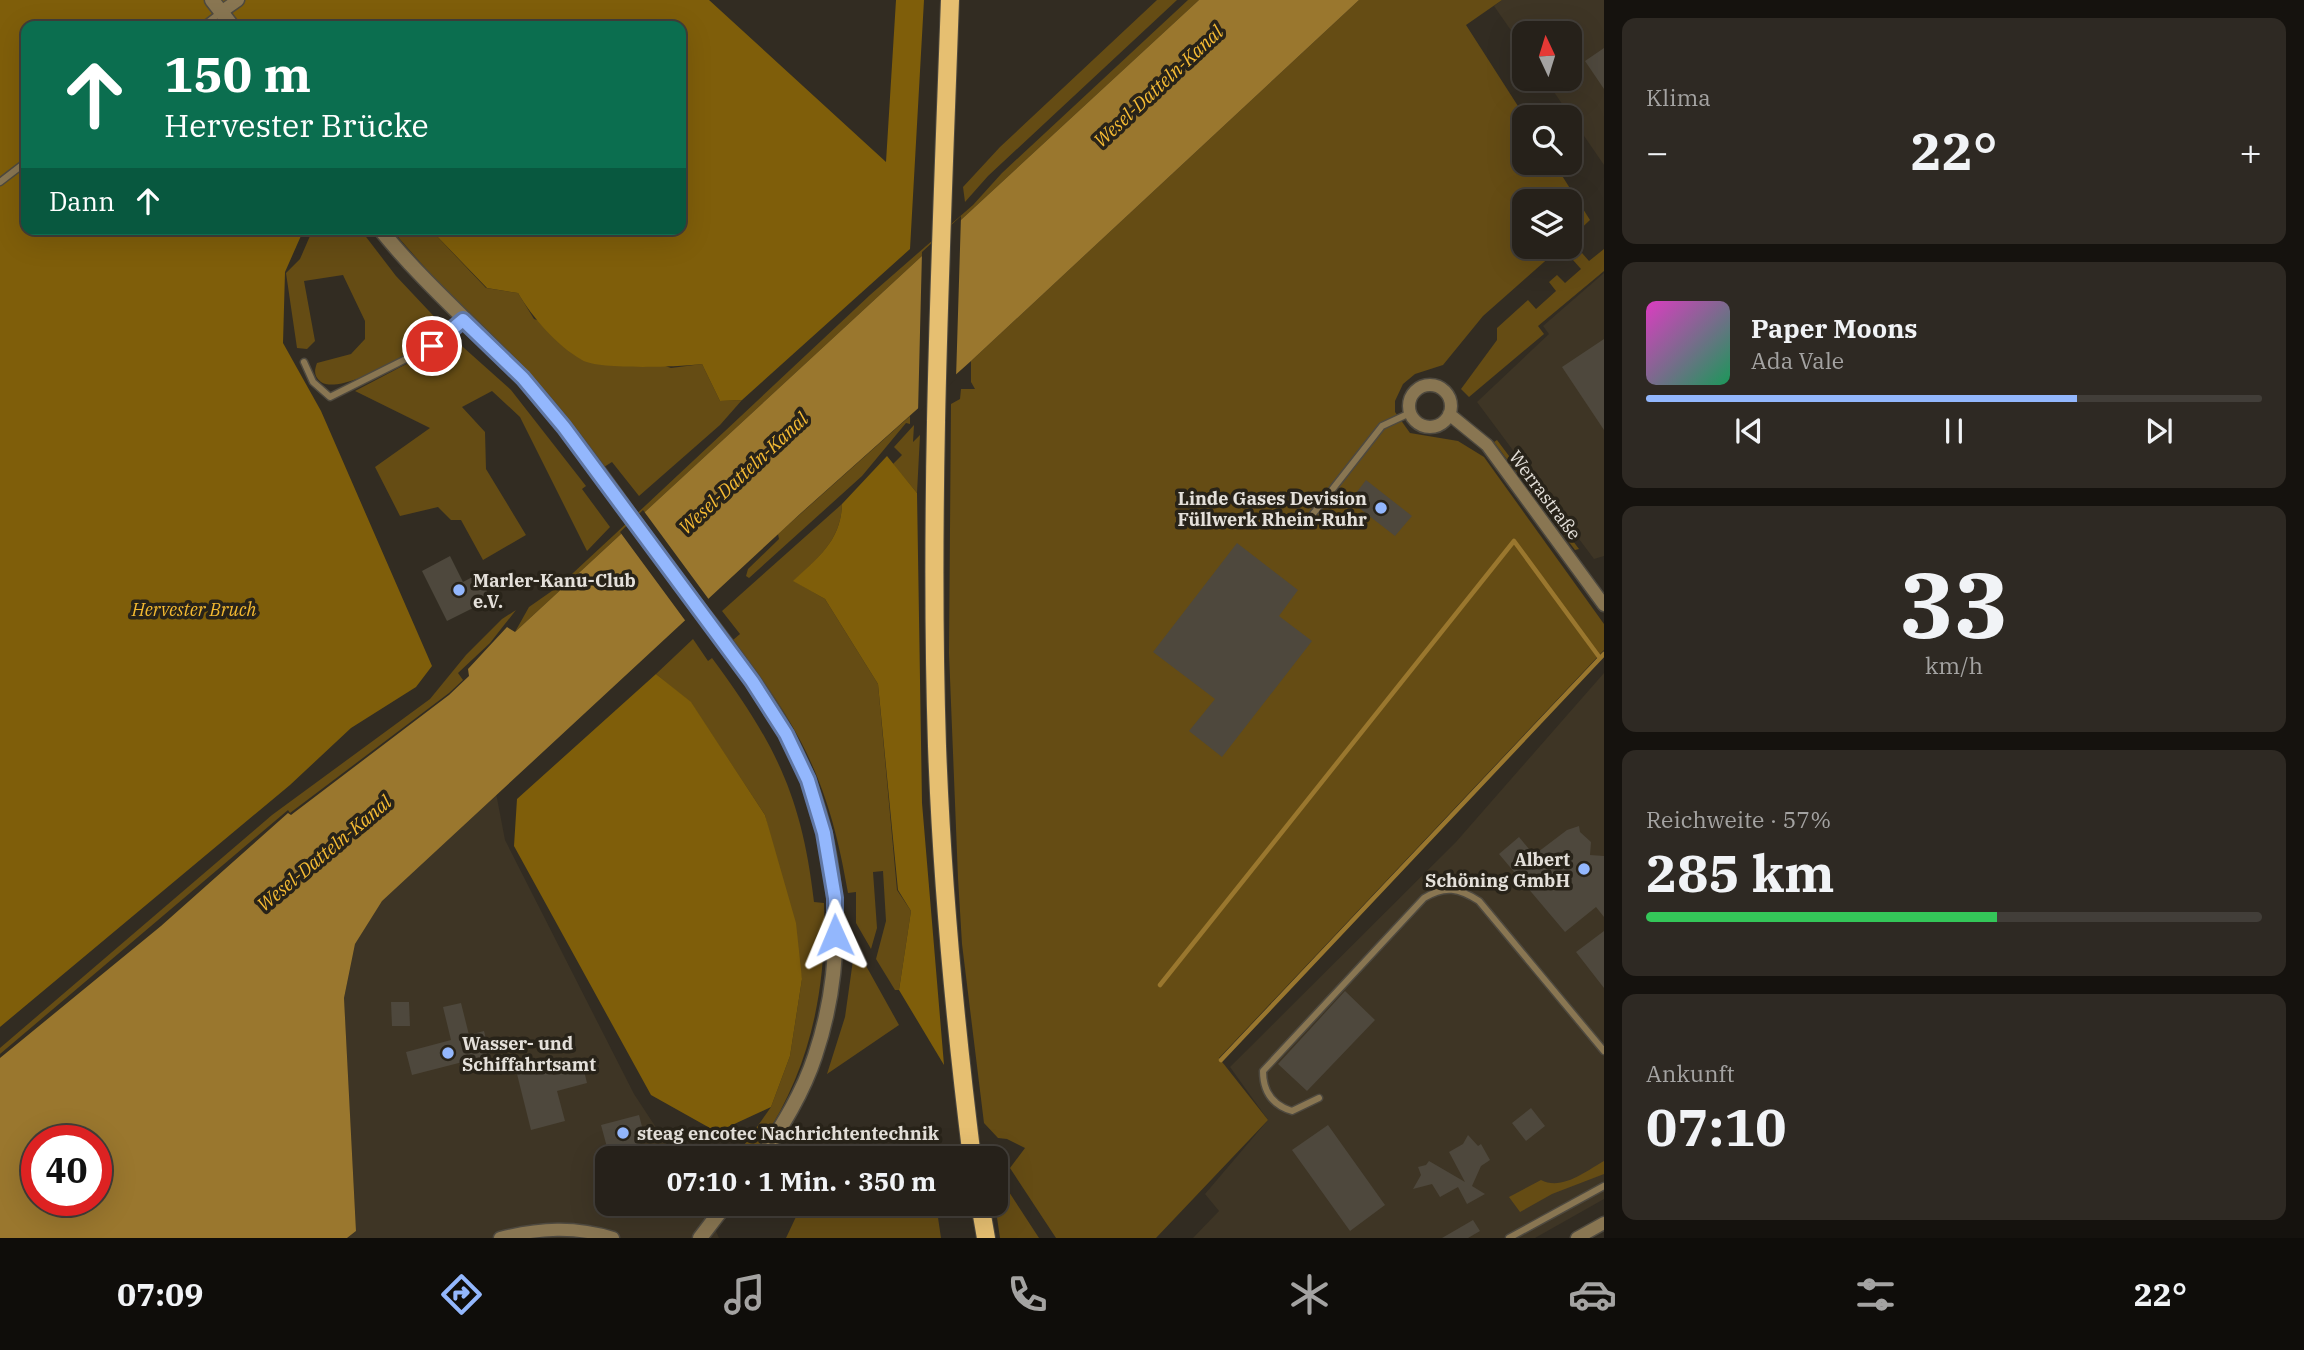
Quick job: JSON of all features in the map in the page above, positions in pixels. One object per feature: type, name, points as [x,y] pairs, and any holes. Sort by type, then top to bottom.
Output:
[{"type":"main road","points":[[950,0],[936,419],[937,747],[946,900],[971,1146]]},
{"type":"main road","points":[[982,1216],[986,1238]]},
{"type":"street","points":[[228,21],[217,6],[237,0]]},
{"type":"street","points":[[385,235],[420,277],[539,395],[712,627],[775,715],[796,752],[818,810],[835,898],[835,959],[828,1006],[815,1057],[784,1123],[769,1146]]},
{"type":"street","name":"Werrastraße","points":[[1410,413],[1410,398],[1420,388],[1435,386],[1447,394],[1450,414],[1487,445],[1604,605]]},
{"type":"street","points":[[1410,413],[1419,424],[1433,427],[1446,420],[1450,414]]},
{"type":"street","points":[[700,1238],[717,1216]]},
{"type":"street","points":[[1577,1238],[1604,1223]]},
{"type":"street","points":[[500,1238],[550,1228],[613,1238]]},
{"type":"lane","points":[[206,21],[217,6]]},
{"type":"lane","points":[[0,182],[21,166]]},
{"type":"lane","points":[[304,362],[313,382],[330,397],[432,346],[463,320]]},
{"type":"lane","points":[[1313,514],[1382,426],[1410,413]]},
{"type":"lane","points":[[1319,1098],[1292,1111],[1280,1107],[1263,1085],[1264,1071],[1424,898],[1435,891],[1450,888],[1463,890],[1479,901],[1604,1051]]},
{"type":"lane","points":[[1509,1238],[1604,1186]]},
{"type":"shaded area","points":[[1157,0],[1177,0],[988,176],[965,202],[963,187],[1000,147]]},
{"type":"shaded area","points":[[1188,0],[1199,0],[515,632],[529,607],[559,586],[870,295],[973,205],[1002,173]]},
{"type":"shaded area","points":[[1359,0],[1502,0],[1466,25],[1517,105],[1512,105],[1512,175],[1562,175],[1570,189],[1512,189],[1512,259],[1547,259],[1483,316],[1443,365],[1415,374],[1403,384],[1395,401],[1395,412],[1410,433],[1458,441],[1484,457],[1604,624],[1604,650],[1219,1058],[1268,1120],[1156,1238],[1056,1238],[1010,1168],[1025,1148],[1007,1139],[998,1138],[984,1123],[962,944],[949,653],[951,404],[960,399],[961,389],[975,389],[971,382],[971,361]]},
{"type":"shaded area","points":[[1502,0],[1604,0],[1604,165],[1582,133],[1582,105],[1563,105],[1553,91],[1582,91],[1582,21],[1512,21],[1512,32],[1494,6]]},
{"type":"shaded area","points":[[1582,207],[1590,220],[1582,228]]},
{"type":"shaded area","points":[[310,235],[365,235],[396,276],[444,327],[440,334],[416,350],[381,369],[346,383],[331,385],[321,382],[315,374],[317,363],[351,354],[365,339],[365,321],[343,275],[304,281],[315,341],[307,349],[297,348],[286,273],[300,259]]},
{"type":"shaded area","points":[[396,235],[436,235],[486,288],[518,293],[534,319],[671,368],[702,364],[720,401],[742,400],[720,425],[639,496],[612,462],[604,467],[541,387],[448,294]]},
{"type":"shaded area","points":[[1604,249],[1604,271],[1538,326],[1544,334],[1469,397],[1461,389],[1497,340],[1497,328],[1528,300],[1536,309],[1556,291],[1549,282],[1557,275],[1565,283],[1581,269],[1573,260],[1582,259],[1582,253],[1589,261]]},
{"type":"shaded area","points":[[1604,273],[1604,556],[1594,559],[1477,402],[1549,334],[1543,326]]},
{"type":"shaded area","points":[[454,339],[511,390],[586,486],[582,489],[610,527],[587,551],[520,417],[492,391],[462,407],[485,432],[486,469],[526,535],[483,560],[461,520],[451,520],[438,507],[400,516],[375,467],[430,428],[355,391]]},
{"type":"shaded area","points":[[910,416],[910,424],[906,423],[862,476],[749,578],[746,576],[748,569],[779,539],[778,534]]},
{"type":"shaded area","points":[[914,425],[913,442],[920,435],[917,493],[893,464],[902,455],[894,447]]},
{"type":"shaded area","points":[[1497,440],[1579,549],[1575,550],[1494,442]]},
{"type":"shaded area","points":[[842,504],[841,517],[833,538],[820,556],[794,581],[825,599],[878,684],[897,890],[911,911],[899,990],[895,990],[876,959],[886,921],[883,871],[873,872],[877,928],[871,949],[856,923],[856,892],[848,893],[832,819],[809,758],[777,701],[733,640],[740,634],[722,611]]},
{"type":"shaded area","points":[[516,610],[490,643],[458,673],[463,680],[449,693],[290,813],[288,810],[0,1054],[0,1048],[272,815],[430,699],[466,655],[502,619]]},
{"type":"shaded area","points":[[693,639],[708,661],[712,658],[753,717],[782,772],[802,831],[814,902],[824,903],[822,972],[810,1038],[786,1100],[758,1146],[743,1146],[771,1107],[790,1056],[802,979],[765,815],[691,703],[656,674]]},
{"type":"shaded area","points":[[1604,673],[1604,1199],[1535,1238],[1193,1238],[1219,1211],[1205,1194],[1268,1120],[1230,1067],[1456,842]]},
{"type":"shaded area","points":[[496,793],[505,840],[634,1094],[668,1146],[595,1146],[595,1216],[709,1216],[719,1238],[347,1238],[356,1231],[344,998],[355,944],[381,901]]},
{"type":"shaded area","points":[[855,946],[899,1025],[827,1074],[845,1017]]},
{"type":"shaded area","points":[[1604,1161],[1604,1174],[1552,1194],[1520,1212],[1509,1197],[1541,1180],[1557,1183],[1574,1178]]},
{"type":"shaded area","points":[[1008,1190],[1039,1238],[1000,1238],[997,1216],[1008,1216]]},
{"type":"shaded area","points":[[796,1216],[938,1216],[941,1238],[786,1238]]},
{"type":"green space","name":"Hervester Bruch","points":[[0,0],[709,0],[886,162],[896,0],[924,0],[910,249],[742,400],[720,401],[702,364],[621,366],[582,360],[563,347],[546,330],[518,293],[487,288],[436,235],[686,235],[686,21],[21,21],[21,235],[301,235],[285,272],[283,343],[321,411],[432,666],[416,687],[351,728],[290,785],[0,1027]]},
{"type":"green space","points":[[887,456],[917,493],[922,803],[944,1065],[899,990],[911,911],[898,890],[878,684],[825,599],[793,581],[820,556],[833,538],[841,517],[842,504]]},
{"type":"green space","points":[[656,674],[691,702],[765,815],[796,923],[802,979],[790,1056],[771,1107],[717,1132],[651,1095],[514,846],[517,799]]},
{"type":"water","name":"Wesel-Datteln-Kanal","points":[[1199,0],[1359,0],[971,361],[801,513],[382,901],[355,944],[344,998],[356,1231],[347,1238],[0,1238],[0,1058],[161,926],[288,813],[291,815],[449,695],[469,676],[468,669],[507,627],[515,632]]},
{"type":"pier","points":[[961,216],[956,379],[918,413],[922,252]]},
{"type":"pier","points":[[643,510],[710,601],[687,623],[620,532]]},
{"type":"building","points":[[1604,48],[1604,89],[1585,61]]},
{"type":"building","points":[[1604,339],[1604,430],[1562,367]]},
{"type":"building","name":"Linde Gases Devision Füllwerk Rhein-Ruhr","points":[[1366,480],[1412,516],[1395,536],[1350,501]]},
{"type":"building","points":[[1237,543],[1298,590],[1279,616],[1312,641],[1222,757],[1189,731],[1215,699],[1153,652]]},
{"type":"building","name":"Marler-Kanu-Club e.V.","points":[[450,556],[463,582],[478,574],[491,599],[447,621],[422,571]]},
{"type":"building","points":[[1579,826],[1580,832],[1591,842],[1590,855],[1604,856],[1604,917],[1596,907],[1565,932],[1499,854],[1519,837],[1534,855],[1567,830]]},
{"type":"building","points":[[1604,931],[1604,988],[1576,952]]},
{"type":"building","points":[[1345,991],[1375,1020],[1307,1091],[1278,1064]]},
{"type":"building","points":[[391,1002],[409,1002],[410,1026],[392,1026]]},
{"type":"building","name":"Wasser- und Schiffahrtsamt","points":[[461,1003],[469,1035],[484,1031],[490,1055],[412,1075],[406,1052],[451,1040],[443,1007]]},
{"type":"building","points":[[549,1061],[553,1075],[583,1067],[587,1083],[557,1091],[565,1121],[531,1130],[516,1070]]},
{"type":"building","points":[[1531,1108],[1545,1126],[1526,1141],[1512,1123]]},
{"type":"building","name":"steag encotec Nachrichtentechnik","points":[[639,1115],[646,1142],[629,1146],[607,1146],[601,1125]]},
{"type":"building","points":[[1328,1125],[1385,1205],[1350,1231],[1292,1150]]},
{"type":"building","points":[[1468,1135],[1478,1146],[1481,1144],[1490,1160],[1481,1166],[1472,1186],[1485,1194],[1467,1204],[1458,1187],[1440,1197],[1432,1184],[1413,1189],[1421,1175],[1418,1167],[1429,1161],[1465,1182],[1449,1152],[1463,1144]]},
{"type":"building","points":[[1473,1220],[1480,1231],[1468,1238],[1442,1238]]},
{"type":"waterway","points":[[1160,985],[1514,541],[1600,658]]},
{"type":"waterway","points":[[1221,1060],[1604,654]]},
{"type":"place","name":"Linde Gases Devision Füllwerk Rhein-Ruhr","points":[[1381,508]]},
{"type":"place","name":"Marler-Kanu-Club e.V.","points":[[459,590]]},
{"type":"place","name":"Albert Schöning GmbH","points":[[1584,869]]},
{"type":"place","name":"Wasser- und Schiffahrtsamt","points":[[448,1053]]},
{"type":"place","name":"steag encotec Nachrichtentechnik","points":[[623,1133]]},
{"type":"route","points":[[432,346],[463,320],[506,360],[564,427],[752,681],[796,752],[818,810],[835,898],[835,935]]}]
